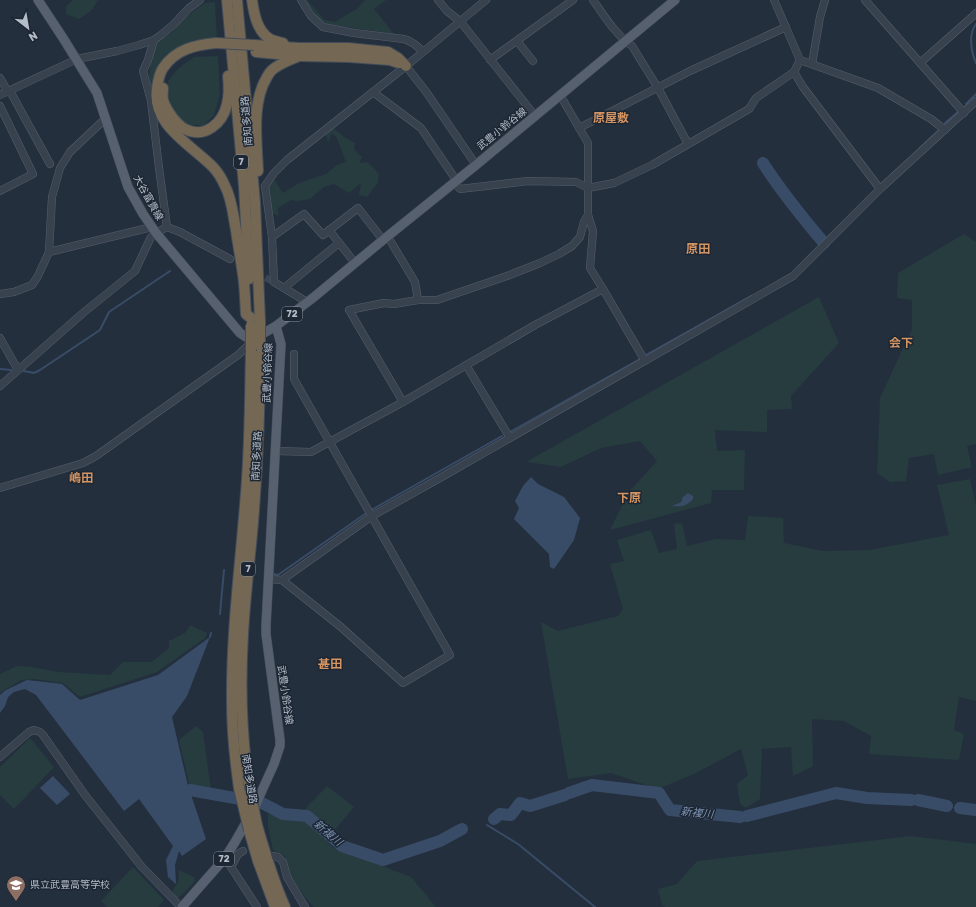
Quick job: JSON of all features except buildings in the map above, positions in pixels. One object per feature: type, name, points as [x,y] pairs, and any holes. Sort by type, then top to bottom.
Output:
[{"type":"highway","points":[[216,47],[188,55],[175,63],[167,73],[163,87],[163,99],[174,120],[185,129],[196,132],[208,130],[220,121],[227,106],[228,80],[222,0]]},
{"type":"highway","name":"南知多道路","points":[[227,0],[248,257],[254,321],[258,341],[259,433],[243,634],[241,694],[243,738],[258,861],[275,907]]},
{"type":"highway","name":"南知多道路","points":[[237,0],[255,203],[259,288],[251,351],[247,478],[233,654],[232,710],[235,760],[239,788],[253,828],[266,857],[276,888],[285,907]]},
{"type":"highway","points":[[252,0],[256,20],[264,34],[271,40],[299,52]]},
{"type":"highway","points":[[254,321],[246,314],[243,276],[231,202],[226,186],[213,167],[174,134],[161,115],[157,104],[156,92],[158,80],[162,70],[170,59],[180,52],[200,45],[390,60],[406,66]]},
{"type":"highway","points":[[259,288],[263,271],[256,123],[258,101],[262,85],[271,71],[299,52]]},
{"type":"main road","name":"大谷富貴線","points":[[38,0],[77,59],[97,93],[128,187],[143,214],[154,230],[240,333],[246,337],[258,341]]},
{"type":"main road","name":"武豊小鈴谷線","points":[[182,905],[225,858],[256,805],[274,764],[280,746],[266,634],[281,344],[276,326],[355,263],[387,241],[455,181],[675,0]]},
{"type":"main road","points":[[258,341],[276,326]]},
{"type":"street","points":[[0,95],[77,59],[117,51],[154,40],[200,0]]},
{"type":"street","points":[[301,0],[311,16],[323,27],[410,41],[423,52]]},
{"type":"street","points":[[438,0],[447,11],[460,21],[535,116]]},
{"type":"street","points":[[307,302],[274,282],[272,237],[265,186],[274,173],[287,160],[406,66],[486,0]]},
{"type":"street","points":[[490,60],[573,0]]},
{"type":"street","points":[[593,0],[625,41],[632,46],[658,88],[688,144]]},
{"type":"street","points":[[774,0],[800,60],[878,88],[931,119],[945,130]]},
{"type":"street","points":[[812,64],[820,17],[825,0]]},
{"type":"street","points":[[865,0],[964,113]]},
{"type":"street","points":[[920,63],[976,13]]},
{"type":"street","points":[[579,128],[696,68],[786,27]]},
{"type":"street","points":[[154,40],[143,71],[151,101],[167,227]]},
{"type":"street","points":[[516,41],[533,61]]},
{"type":"street","points":[[373,92],[421,128],[460,189],[528,181],[576,182],[588,188],[614,183],[652,165],[749,109],[756,98],[794,72],[800,60]]},
{"type":"street","points":[[406,66],[427,93],[476,165]]},
{"type":"street","points":[[794,72],[803,87],[880,189]]},
{"type":"street","points":[[0,78],[9,91],[50,164]]},
{"type":"street","points":[[560,95],[588,143],[588,215],[593,231],[590,268],[645,361]]},
{"type":"street","points":[[282,580],[372,516],[793,276],[880,189],[976,101]]},
{"type":"street","points":[[0,106],[33,174],[0,191]]},
{"type":"street","points":[[0,294],[14,292],[32,285],[38,276],[49,252],[52,197],[60,168],[70,152],[106,118]]},
{"type":"street","points":[[272,237],[304,214],[323,235],[358,208],[387,241],[415,282],[418,300]]},
{"type":"street","points":[[403,402],[349,310],[384,303],[394,304],[418,300],[436,300],[540,263],[572,246],[580,237],[584,222],[588,215]]},
{"type":"street","points":[[49,252],[167,227],[180,232],[230,259]]},
{"type":"street","points":[[0,386],[83,313],[135,271],[154,230]]},
{"type":"street","points":[[329,230],[355,263]]},
{"type":"street","points":[[284,288],[339,243]]},
{"type":"street","points":[[276,451],[311,452],[403,402],[535,325],[603,289]]},
{"type":"street","points":[[0,338],[18,370]]},
{"type":"street","points":[[0,488],[83,463],[96,456],[258,341]]},
{"type":"street","points":[[268,579],[282,580],[341,627],[403,682],[450,655],[294,379],[294,354]]},
{"type":"street","points":[[466,365],[510,438]]},
{"type":"street","points":[[0,758],[29,732],[34,730],[40,732],[85,795],[142,867],[182,905]]},
{"type":"street","points":[[232,867],[238,854],[243,851]]},
{"type":"street","points":[[274,856],[278,857],[283,862],[286,877],[305,907]]},
{"type":"street","points":[[225,858],[257,907]]},
{"type":"green space","points":[[73,0],[98,0],[92,10],[79,19],[66,14],[66,6]]},
{"type":"green space","points":[[306,0],[325,20],[335,22],[358,8],[365,0],[386,0],[374,9],[394,34],[327,24],[317,17]]},
{"type":"green space","points":[[215,2],[217,40],[164,59],[152,82],[153,105],[149,74],[154,44],[171,33],[181,21],[196,9],[205,3]]},
{"type":"green space","points":[[218,56],[220,95],[214,115],[204,125],[188,125],[173,114],[168,98],[168,81],[179,68],[194,57]]},
{"type":"green space","points":[[332,127],[344,137],[355,143],[354,149],[362,157],[359,163],[368,162],[379,174],[378,182],[367,197],[359,195],[361,183],[349,193],[334,184],[324,187],[310,199],[298,201],[291,200],[278,208],[279,216],[270,212],[267,187],[273,178],[283,193],[299,183],[326,174],[337,165],[346,162],[336,136],[331,134],[328,143],[326,134]]},
{"type":"green space","points":[[964,234],[976,242],[976,444],[967,446],[972,467],[938,475],[934,454],[909,458],[906,481],[890,482],[877,473],[880,398],[912,329],[912,300],[897,298],[898,273]]},
{"type":"green space","points":[[819,297],[839,343],[791,396],[792,409],[767,410],[767,432],[715,430],[717,451],[745,450],[744,490],[712,490],[711,503],[610,530],[628,493],[657,461],[640,441],[601,448],[561,467],[526,462]]},
{"type":"green space","points":[[970,479],[976,505],[976,701],[959,697],[954,730],[964,734],[959,760],[869,754],[871,736],[844,721],[812,719],[813,766],[793,776],[791,747],[762,749],[760,799],[746,808],[740,804],[737,784],[748,775],[741,749],[694,774],[658,789],[611,773],[568,779],[541,622],[558,631],[618,616],[623,609],[610,564],[624,561],[617,540],[651,530],[659,553],[677,549],[674,524],[682,523],[687,546],[716,539],[745,540],[748,516],[783,518],[784,543],[823,551],[869,550],[949,535],[937,485]]},
{"type":"green space","points":[[190,625],[207,633],[205,638],[157,672],[80,697],[63,683],[34,679],[21,680],[0,693],[0,674],[17,666],[58,672],[110,675],[123,662],[152,662],[169,648],[169,641],[185,633]]},
{"type":"green space","points":[[196,726],[203,732],[211,790],[194,789],[189,783],[179,740]]},
{"type":"green space","points":[[30,738],[54,767],[14,809],[0,795],[0,767]]},
{"type":"green space","points":[[327,786],[354,807],[333,832],[305,809]]},
{"type":"green space","points":[[268,814],[306,819],[332,847],[411,877],[436,907],[314,907],[290,875],[285,856],[273,850],[268,827]]},
{"type":"green space","points":[[911,836],[976,844],[976,907],[665,907],[662,905],[658,889],[677,884],[697,861]]},
{"type":"green space","points":[[133,867],[164,900],[158,907],[107,907],[101,901]]},
{"type":"green space","points":[[179,870],[194,877],[195,881],[182,895],[176,899],[172,896],[173,890],[178,882]]},
{"type":"water","points":[[531,477],[538,484],[564,497],[580,518],[574,540],[554,569],[550,567],[549,554],[514,519],[519,508],[515,501],[523,486]]},
{"type":"water","points":[[688,493],[693,496],[691,501],[684,506],[672,506],[681,502],[682,498]]},
{"type":"water","points":[[210,637],[187,696],[172,717],[188,786],[206,839],[182,856],[179,851],[175,865],[176,884],[168,877],[166,860],[173,846],[139,799],[124,811],[36,695],[25,689],[14,692],[8,697],[5,706],[0,713],[0,695],[6,690],[27,680],[62,684],[80,700],[158,675]]},
{"type":"water","points":[[53,776],[70,794],[57,805],[40,788]]},
{"type":"waterway","points":[[976,24],[973,28],[971,38],[976,63]]},
{"type":"waterway","points":[[966,104],[976,94]]},
{"type":"waterway","points":[[945,123],[958,112]]},
{"type":"waterway","points":[[920,148],[938,131]]},
{"type":"waterway","points":[[763,163],[792,204],[824,243]]},
{"type":"waterway","points":[[24,371],[34,373],[40,370],[100,330],[109,312],[170,271]]},
{"type":"waterway","points":[[646,355],[751,296]]},
{"type":"waterway","points":[[510,432],[640,359]]},
{"type":"waterway","points":[[0,369],[11,370]]},
{"type":"waterway","points":[[373,509],[502,436]]},
{"type":"waterway","points":[[274,574],[278,575],[365,514]]},
{"type":"waterway","points":[[220,614],[224,570]]},
{"type":"waterway","points":[[210,637],[211,633]]},
{"type":"waterway","name":"新複川","points":[[569,793],[592,785],[659,793],[670,810],[740,817]]},
{"type":"waterway","name":"新複川","points":[[190,790],[262,803],[283,814],[307,816],[342,846],[383,860],[440,841],[462,829]]},
{"type":"waterway","name":"新複川","points":[[747,816],[836,793],[867,798],[911,800]]},
{"type":"waterway","name":"新複川","points":[[494,819],[500,814],[511,815],[520,803],[530,806],[565,795]]},
{"type":"waterway","name":"新複川","points":[[918,800],[947,806]]},
{"type":"waterway","name":"新複川","points":[[960,808],[976,810]]},
{"type":"waterway","points":[[487,825],[518,844],[595,907]]},
{"type":"tunnel","points":[[256,273],[274,282]]},
{"type":"place","name":"県立武豊高等学校","points":[[16,902]]},
{"type":"district","name":"原屋敷","points":[[611,118]]},
{"type":"district","name":"原田","points":[[698,249]]},
{"type":"district","name":"会下","points":[[901,343]]},
{"type":"district","name":"嶋田","points":[[81,478]]},
{"type":"district","name":"下原","points":[[629,498]]},
{"type":"district","name":"甚田","points":[[330,664]]}]
